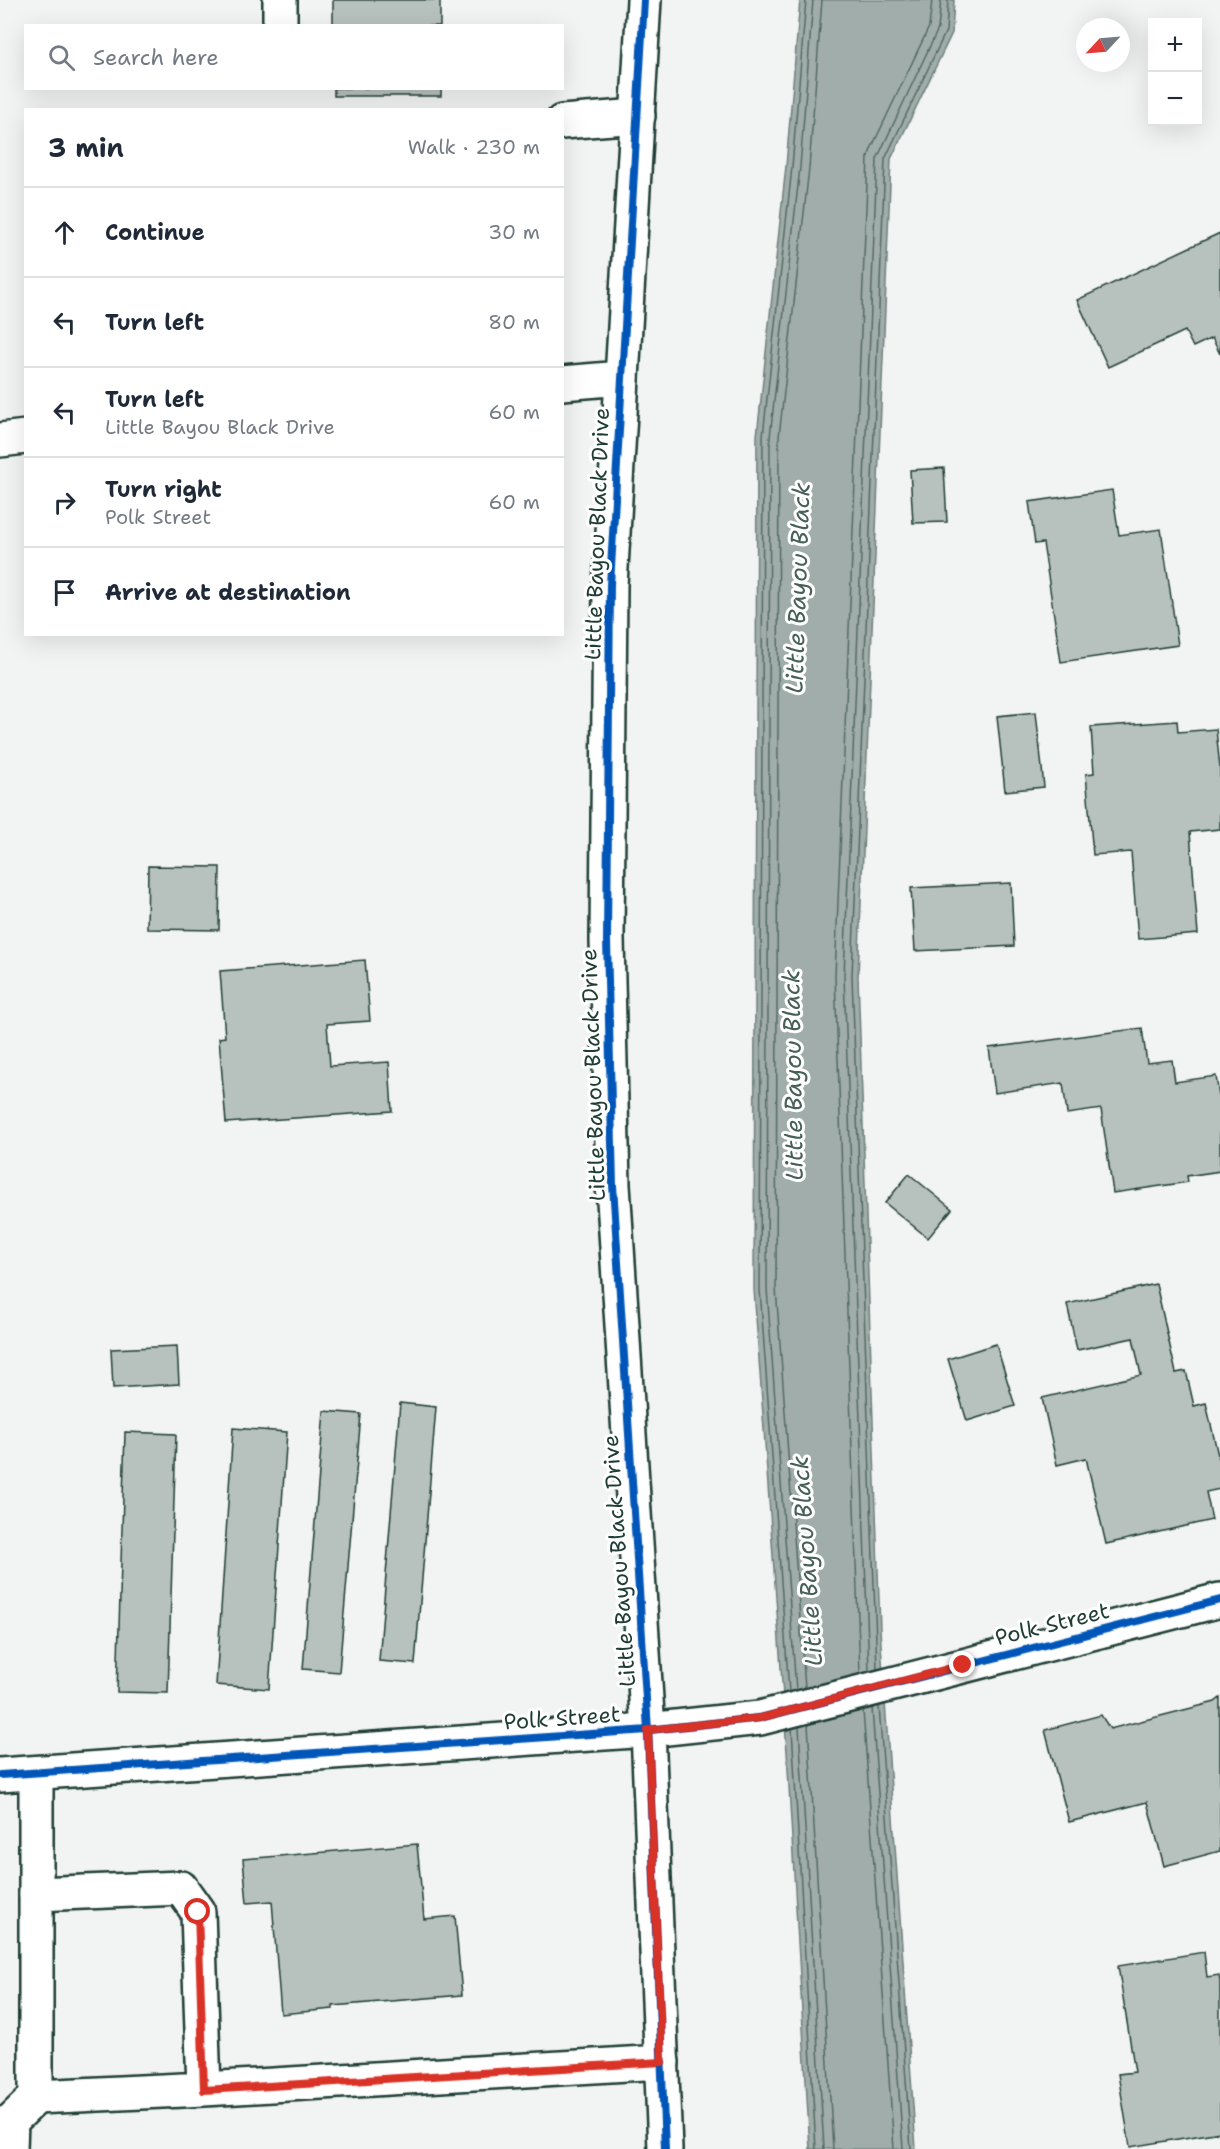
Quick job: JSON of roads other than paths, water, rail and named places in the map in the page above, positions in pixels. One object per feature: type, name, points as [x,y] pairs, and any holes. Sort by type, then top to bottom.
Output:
[{"type":"main road","points":[[280,0],[280,24]]},
{"type":"main road","name":"Little Bayou Black Drive","points":[[644,0],[610,585],[607,940],[613,1185],[648,1730],[665,2149]]},
{"type":"main road","points":[[564,122],[638,116]]},
{"type":"main road","points":[[564,383],[622,378]]},
{"type":"main road","points":[[0,440],[24,437]]},
{"type":"main road","name":"Polk Street","points":[[0,1775],[648,1730],[760,1718],[1220,1600]]},
{"type":"main road","points":[[36,1773],[36,2097]]},
{"type":"main road","points":[[36,1894],[181,1888],[198,1912],[204,2090]]},
{"type":"main road","points":[[10,2149],[11,2121],[36,2097],[204,2090],[662,2062]]},
{"type":"water","name":"Little Bayou Black","points":[[800,0],[954,0],[952,33],[891,159],[858,977],[880,1630],[916,2149],[810,2149],[787,1752],[754,1289],[757,436],[786,166]]}]
